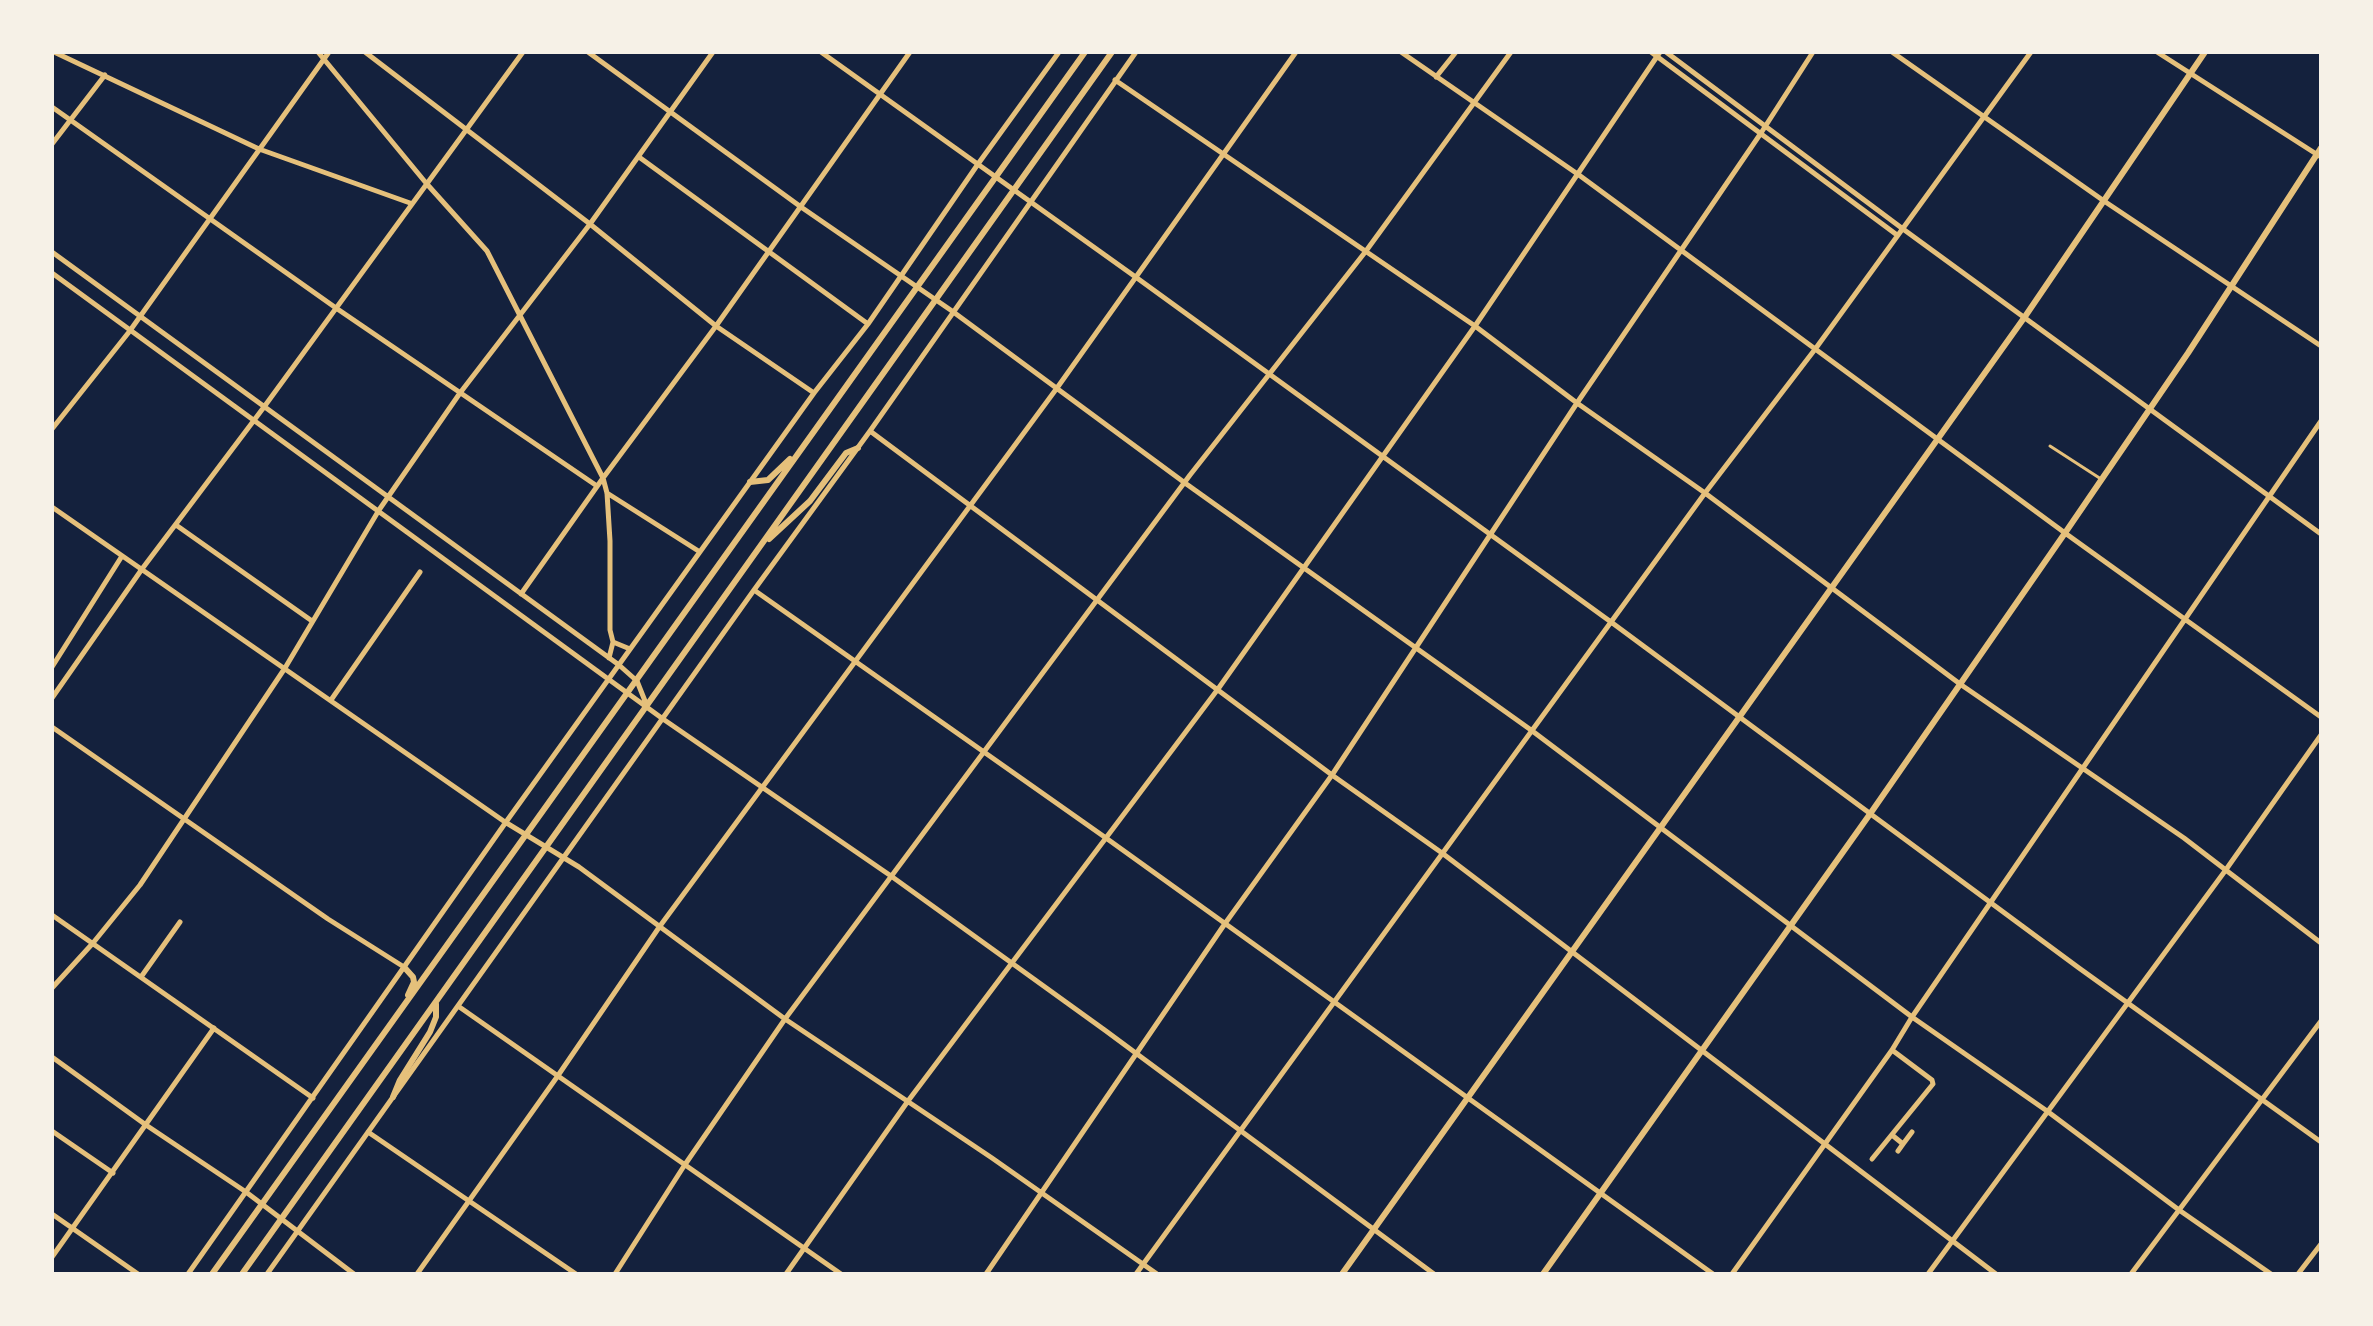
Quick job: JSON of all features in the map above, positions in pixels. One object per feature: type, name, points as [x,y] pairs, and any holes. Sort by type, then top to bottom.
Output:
[{"type":"street","points":[[54,52],[259,149],[410,203]]},
{"type":"street","points":[[318,52],[426,183],[487,251],[603,478],[610,541],[610,630],[613,642],[609,658]]},
{"type":"street","points":[[52,429],[129,332],[329,52]]},
{"type":"street","points":[[365,52],[590,224],[716,326],[814,393]]},
{"type":"street","points":[[52,698],[142,569],[523,52]]},
{"type":"street","points":[[588,52],[1531,730],[1912,1017],[2271,1274]]},
{"type":"street","points":[[52,988],[140,885],[285,668],[379,510],[460,393],[590,224],[713,52]]},
{"type":"street","points":[[821,52],[1611,622],[2127,1003],[2321,1142]]},
{"type":"street","points":[[521,594],[910,52]]},
{"type":"street","points":[[188,1274],[506,822],[814,393],[868,324],[1059,52]]},
{"type":"street","points":[[212,1274],[1085,52]]},
{"type":"street","points":[[242,1274],[1112,52]]},
{"type":"street","points":[[267,1274],[858,448],[1136,52]]},
{"type":"street","points":[[417,1274],[660,926],[1057,388],[1296,52]]},
{"type":"street","points":[[1401,52],[1579,175],[2065,533],[2321,717]]},
{"type":"street","points":[[1436,77],[1456,52]]},
{"type":"street","points":[[615,1274],[684,1166],[785,1019],[1185,483],[1366,251],[1511,52]]},
{"type":"street","points":[[986,1274],[1224,925],[1332,775],[1813,52]]},
{"type":"street","points":[[1892,52],[2104,201],[2321,346]]},
{"type":"street","points":[[1136,1274],[1531,730],[1816,348],[2031,52]]},
{"type":"street","points":[[1543,1274],[1870,814],[2065,533],[2320,153],[2157,52]]},
{"type":"street","points":[[1342,1274],[1938,440],[2205,52]]},
{"type":"street","points":[[1658,53],[1766,125],[1903,229],[2321,534]]},
{"type":"street","points":[[1658,53],[1897,235]]},
{"type":"street","points":[[786,1274],[908,1101],[1218,689],[1383,458],[1579,175],[1658,53]]},
{"type":"street","points":[[52,144],[105,75]]},
{"type":"street","points":[[1115,80],[1475,326],[1960,684],[2184,838],[2321,943]]},
{"type":"street","points":[[52,107],[336,308],[597,486]]},
{"type":"street","points":[[639,157],[868,324]]},
{"type":"street","points":[[52,252],[619,665],[637,681],[647,707]]},
{"type":"street","points":[[52,273],[663,719],[891,876],[1240,1128],[1434,1274]]},
{"type":"street","points":[[750,482],[768,480],[787,463],[824,411],[839,397]]},
{"type":"street","points":[[1732,1274],[1892,1050],[2321,421]]},
{"type":"street","points":[[870,431],[1332,775],[1442,853],[1996,1274]]},
{"type":"street","points":[[763,543],[810,501],[846,453],[858,448]]},
{"type":"street","points":[[607,493],[700,552]]},
{"type":"street","points":[[52,507],[506,822],[564,857],[785,1019],[1157,1274]]},
{"type":"street","points":[[176,525],[312,622]]},
{"type":"street","points":[[52,667],[122,556]]},
{"type":"street","points":[[331,700],[420,572]]},
{"type":"street","points":[[754,590],[1106,838],[1713,1274]]},
{"type":"street","points":[[613,642],[630,649]]},
{"type":"street","points":[[52,727],[328,919],[404,967],[413,977],[411,990],[357,1072]]},
{"type":"street","points":[[1928,1274],[2225,871],[2321,735]]},
{"type":"street","points":[[52,915],[313,1098]]},
{"type":"street","points":[[141,977],[180,922]]},
{"type":"street","points":[[393,1097],[430,1032],[436,1017],[436,1003]]},
{"type":"street","points":[[458,1006],[841,1274]]},
{"type":"street","points":[[2131,1274],[2321,1021]]},
{"type":"street","points":[[52,1257],[214,1028]]},
{"type":"street","points":[[1872,1159],[1933,1084],[1932,1080],[1892,1050]]},
{"type":"street","points":[[52,1057],[246,1192],[354,1274]]},
{"type":"street","points":[[52,1131],[113,1173]]},
{"type":"street","points":[[368,1132],[576,1274]]},
{"type":"street","points":[[1898,1151],[1912,1132]]},
{"type":"street","points":[[1892,1135],[1903,1144]]},
{"type":"street","points":[[52,1214],[138,1274]]},
{"type":"street","points":[[2298,1274],[2321,1244]]},
{"type":"lane","points":[[2050,446],[2101,479]]}]
